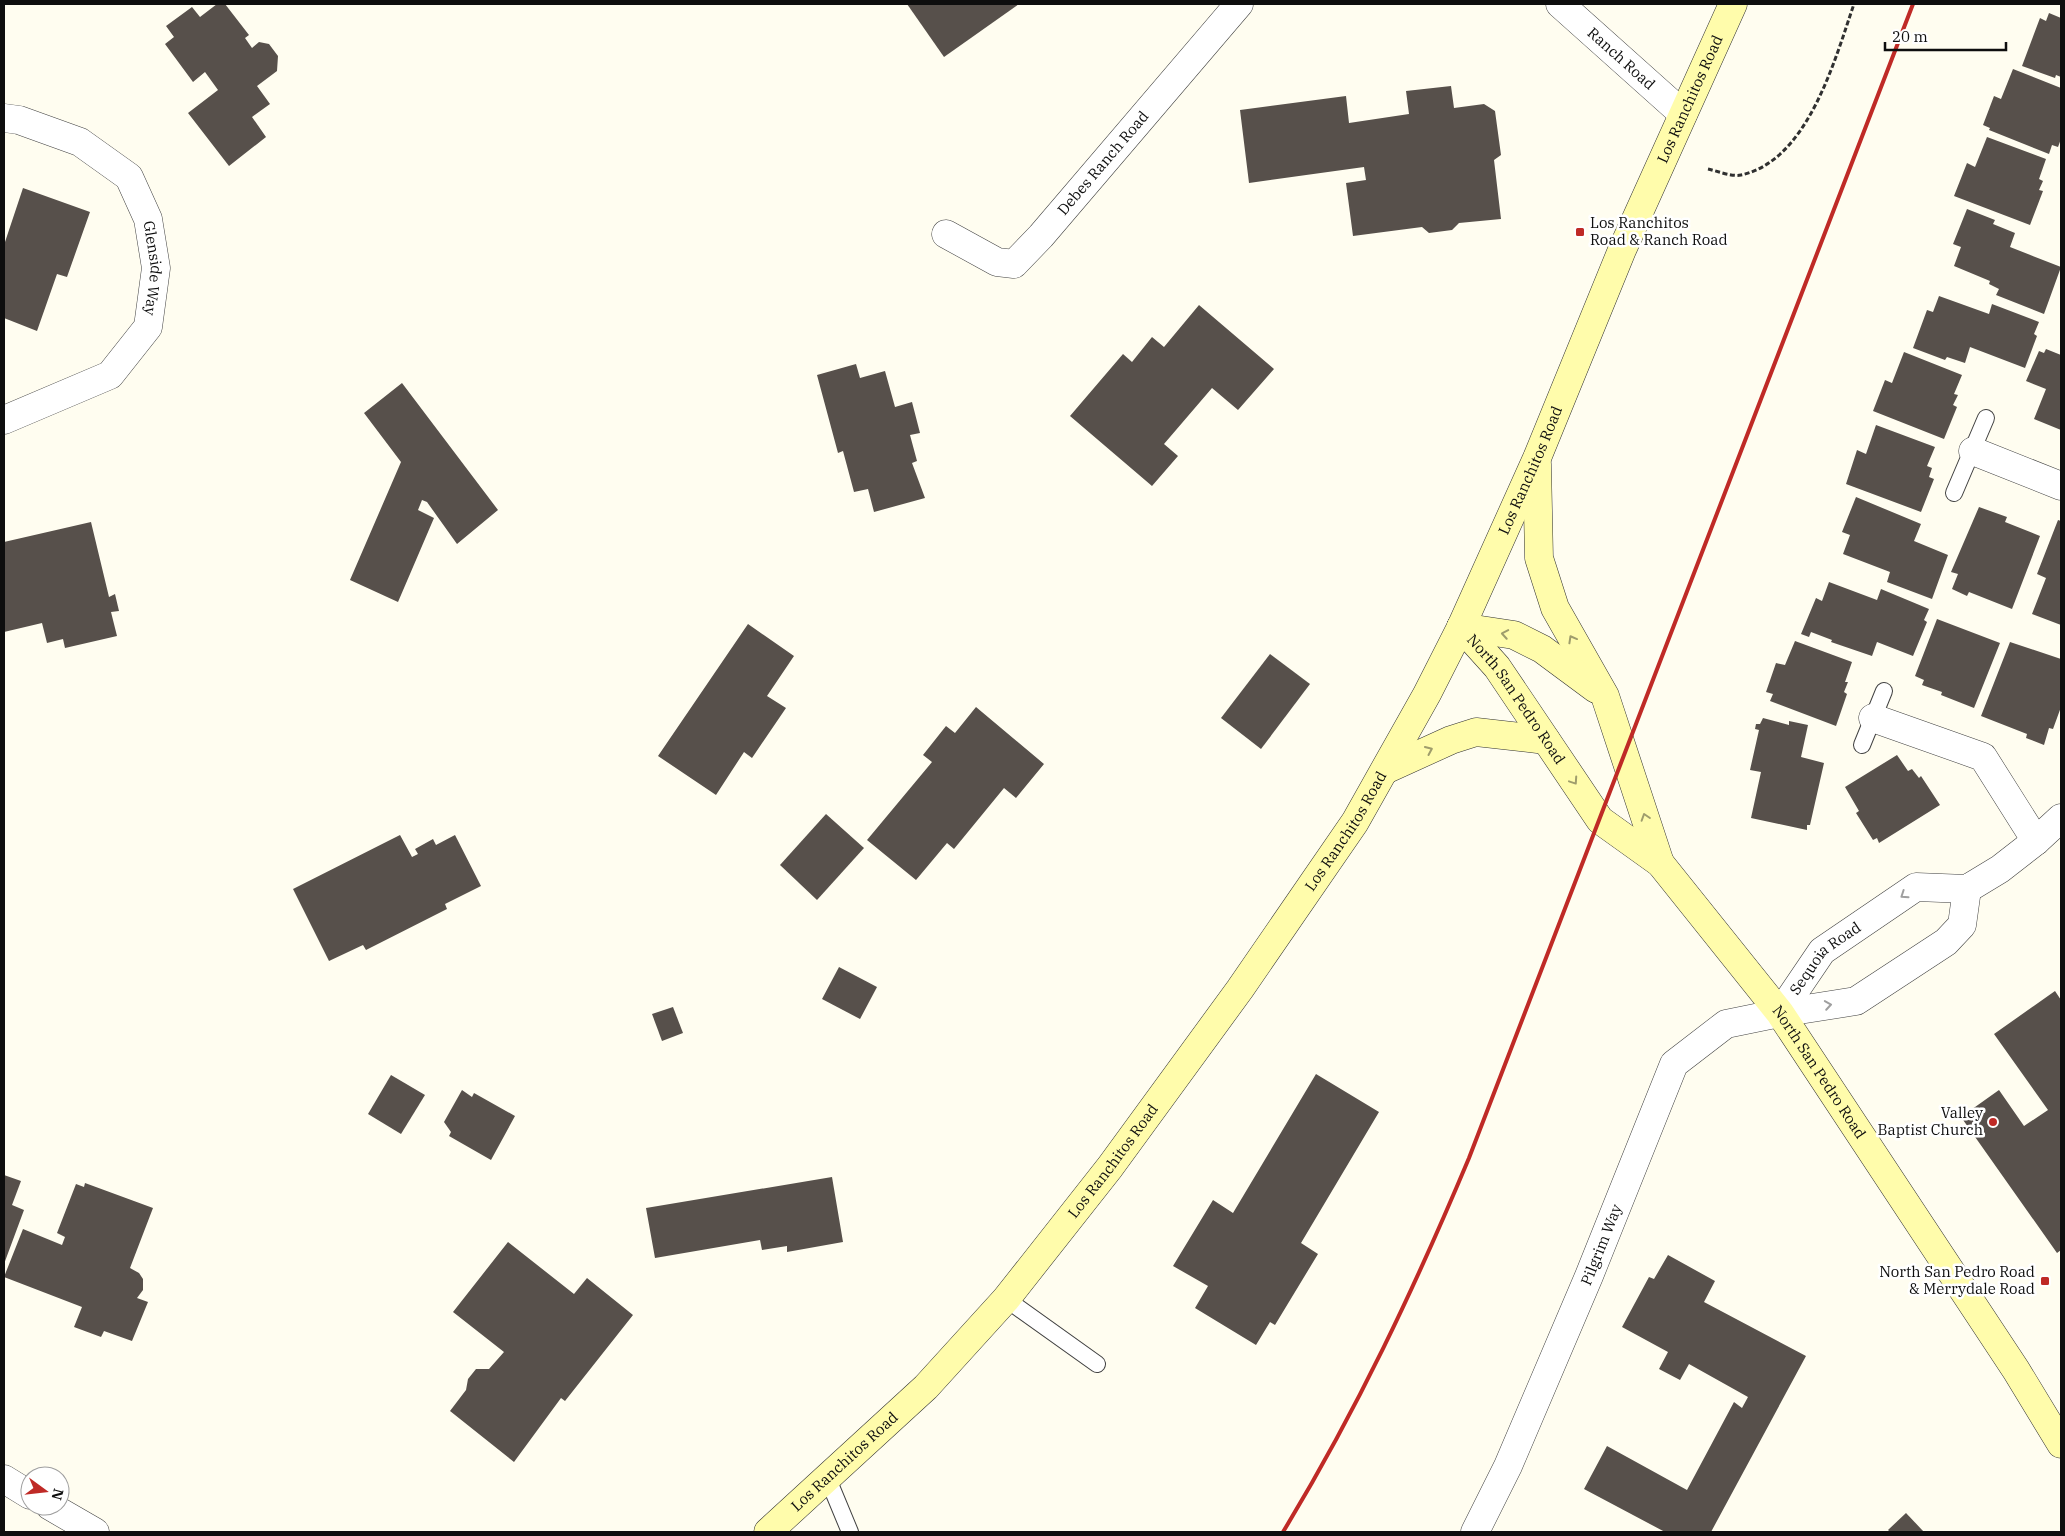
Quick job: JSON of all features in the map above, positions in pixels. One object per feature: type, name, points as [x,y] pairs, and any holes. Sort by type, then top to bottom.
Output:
[{"type":"main road","name":"Los Ranchitos Road","points":[[768,1532],[926,1388],[1006,1299],[1110,1167],[1240,989],[1350,829],[1427,694],[1461,627],[1537,458],[1622,250],[1733,4]]},
{"type":"main road","points":[[1537,458],[1539,558],[1555,608],[1605,696]]},
{"type":"main road","name":"North San Pedro Road","points":[[1461,627],[1514,635],[1542,649],[1605,696],[1660,863]]},
{"type":"main road","name":"North San Pedro Road","points":[[1461,627],[1497,668],[1600,820],[1660,863],[1780,1012],[2011,1362],[2061,1444]]},
{"type":"main road","points":[[1385,770],[1450,740],[1476,732],[1546,740]]},
{"type":"street","name":"Debes Ranch Road","points":[[946,234],[997,262],[1014,264],[1047,229],[1239,4]]},
{"type":"street","name":"Ranch Road","points":[[1560,4],[1683,114]]},
{"type":"street","name":"Glenside Way","points":[[4,118],[19,120],[80,142],[129,178],[148,218],[156,268],[148,327],[110,375],[4,420]]},
{"type":"street","points":[[1973,451],[2061,486]]},
{"type":"street","points":[[1873,718],[1983,757],[2036,841]]},
{"type":"street","points":[[1967,889],[2000,868],[2036,841],[2061,818]]},
{"type":"street","name":"Sequoia Road","points":[[1916,887],[1967,889],[1962,925],[1946,942],[1856,1001],[1780,1012],[1822,951],[1916,887]]},
{"type":"street","name":"Pilgrim Way","points":[[1475,1532],[1508,1466],[1582,1294],[1674,1064],[1726,1024],[1780,1012]]},
{"type":"street","points":[[4,1480],[20,1489]]},
{"type":"street","points":[[67,1516],[95,1532]]},
{"type":"lane","points":[[1954,493],[1986,418]]},
{"type":"lane","points":[[1862,745],[1884,691]]},
{"type":"lane","points":[[1006,1299],[1098,1364]]},
{"type":"lane","points":[[828,1479],[850,1532]]},
{"type":"path","points":[[1708,169],[1740,176],[1770,162],[1803,129],[1830,73],[1854,4]]},
{"type":"building","points":[[217,4],[225,4],[249,35],[245,38],[252,48],[259,42],[269,44],[278,56],[277,71],[257,86],[270,104],[252,117],[266,137],[229,166],[188,113],[218,90],[205,72],[193,82],[165,44],[174,37],[166,26],[192,7],[200,17]]},
{"type":"building","points":[[907,4],[1019,4],[944,57]]},
{"type":"building","points":[[2049,13],[2061,18],[2061,77],[2056,75],[2055,78],[2022,66],[2040,18],[2046,21]]},
{"type":"building","points":[[2013,69],[2061,88],[2061,139],[2058,147],[2052,145],[2049,154],[1989,130],[1990,128],[1983,125],[1994,96],[2001,99]]},
{"type":"building","points":[[1451,86],[1454,108],[1484,104],[1495,111],[1501,155],[1494,160],[1501,219],[1459,223],[1452,230],[1429,233],[1422,227],[1353,236],[1346,183],[1366,180],[1364,167],[1249,183],[1240,110],[1346,96],[1349,123],[1409,114],[1406,91]]},
{"type":"building","points":[[1987,137],[2046,159],[2039,179],[2043,181],[2039,190],[2043,191],[2030,225],[1954,196],[1967,163],[1975,167]]},
{"type":"building","points":[[23,188],[90,212],[67,277],[57,274],[37,331],[4,318],[4,245]]},
{"type":"building","points":[[1967,209],[1995,220],[1993,224],[2015,233],[2010,247],[2061,267],[2044,314],[1996,295],[1999,289],[1989,284],[1990,281],[1954,266],[1961,247],[1953,244]]},
{"type":"building","points":[[1939,296],[1989,314],[1992,304],[2039,322],[2034,334],[2037,336],[2025,368],[1970,347],[1965,363],[1947,357],[1945,360],[1913,348],[1927,310],[1933,312]]},
{"type":"building","points":[[1199,305],[1274,369],[1238,410],[1212,388],[1164,444],[1178,456],[1152,486],[1070,416],[1123,354],[1132,362],[1152,337],[1164,347]]},
{"type":"building","points":[[2046,349],[2061,355],[2061,430],[2034,419],[2046,389],[2026,381],[2039,351],[2044,353]]},
{"type":"building","points":[[1904,352],[1962,375],[1954,394],[1958,395],[1953,405],[1957,407],[1944,439],[1873,411],[1885,380],[1892,383]]},
{"type":"building","points":[[856,364],[860,378],[885,371],[895,407],[912,402],[920,433],[910,435],[917,461],[912,463],[925,498],[874,512],[868,489],[854,492],[843,451],[838,453],[817,375]]},
{"type":"building","points":[[402,383],[498,510],[457,544],[427,502],[422,500],[418,510],[434,518],[398,602],[350,580],[401,462],[364,413]]},
{"type":"building","points":[[1876,425],[1935,447],[1927,466],[1932,468],[1929,477],[1934,479],[1921,512],[1846,484],[1857,450],[1866,454]]},
{"type":"building","points":[[1856,497],[1921,524],[1914,541],[1948,555],[1932,599],[1887,582],[1890,572],[1843,554],[1850,535],[1842,532]]},
{"type":"building","points":[[1979,507],[2007,517],[2005,522],[2040,536],[2012,609],[1969,592],[1967,596],[1952,589],[1958,574],[1951,572]]},
{"type":"building","points":[[2058,520],[2061,521],[2061,625],[2032,614],[2046,578],[2037,574]]},
{"type":"building","points":[[91,522],[109,597],[115,594],[119,611],[111,612],[117,636],[65,648],[63,639],[47,643],[42,623],[4,632],[4,542]]},
{"type":"building","points":[[1829,582],[1877,600],[1881,589],[1929,609],[1924,620],[1927,622],[1913,656],[1877,642],[1872,656],[1831,642],[1832,640],[1811,632],[1809,637],[1801,634],[1816,598],[1822,601]]},
{"type":"building","points":[[1937,619],[2000,643],[1974,708],[1941,695],[1942,692],[1922,685],[1924,680],[1915,676]]},
{"type":"building","points":[[748,624],[794,656],[767,696],[786,708],[752,758],[744,752],[716,795],[658,756]]},
{"type":"building","points":[[1795,641],[1852,662],[1845,682],[1848,682],[1844,692],[1847,694],[1836,726],[1770,701],[1773,694],[1766,692],[1776,663],[1785,665]]},
{"type":"building","points":[[2010,642],[2061,659],[2061,707],[2053,729],[2049,728],[2044,745],[2026,738],[2027,734],[1981,716]]},
{"type":"building","points":[[1270,654],[1310,684],[1261,749],[1221,718]]},
{"type":"building","points":[[976,707],[1044,764],[1016,798],[1004,788],[954,849],[947,843],[916,880],[867,840],[932,762],[923,755],[946,726],[955,733]]},
{"type":"building","points":[[1763,718],[1789,725],[1789,721],[1808,725],[1801,757],[1824,763],[1810,825],[1807,825],[1807,830],[1751,818],[1761,772],[1750,770],[1759,730],[1755,729],[1756,724],[1760,724]]},
{"type":"building","points":[[1897,755],[1908,771],[1912,769],[1919,778],[1921,776],[1940,805],[1879,843],[1877,838],[1873,840],[1856,813],[1859,811],[1845,787]]},
{"type":"building","points":[[826,814],[864,848],[817,900],[780,865]]},
{"type":"building","points":[[400,835],[412,857],[418,854],[415,849],[433,839],[436,845],[455,835],[481,886],[445,904],[447,909],[366,950],[363,945],[329,961],[293,889]]},
{"type":"building","points":[[839,967],[877,987],[860,1019],[822,999]]},
{"type":"building","name":"Valley Baptist Church","points":[[2055,991],[2061,1000],[2061,1250],[2057,1253],[1961,1117],[1999,1090],[2024,1126],[2048,1110],[1994,1034]]},
{"type":"building","points":[[673,1007],[683,1033],[662,1041],[652,1014]]},
{"type":"building","points":[[1316,1074],[1379,1112],[1301,1243],[1318,1254],[1275,1325],[1270,1322],[1256,1345],[1195,1308],[1208,1286],[1173,1266],[1213,1200],[1233,1213]]},
{"type":"building","points":[[391,1075],[425,1095],[401,1134],[368,1114]]},
{"type":"building","points":[[462,1090],[472,1097],[474,1093],[515,1116],[491,1160],[449,1136],[451,1132],[444,1122]]},
{"type":"building","points":[[4,1175],[21,1181],[12,1205],[24,1210],[4,1264]]},
{"type":"building","points":[[832,1177],[843,1242],[787,1252],[787,1246],[762,1250],[760,1240],[655,1258],[646,1208]]},
{"type":"building","points":[[85,1183],[153,1208],[130,1268],[139,1273],[143,1279],[143,1290],[137,1298],[148,1302],[132,1341],[104,1331],[101,1337],[74,1327],[82,1307],[4,1277],[23,1229],[62,1245],[65,1237],[57,1233],[76,1184],[84,1187]]},
{"type":"building","points":[[508,1242],[574,1294],[587,1278],[633,1315],[565,1401],[561,1398],[514,1462],[450,1411],[466,1390],[468,1379],[476,1369],[489,1369],[504,1352],[453,1312]]},
{"type":"building","points":[[1668,1255],[1715,1281],[1704,1302],[1806,1356],[1711,1532],[1665,1532],[1584,1489],[1607,1446],[1687,1490],[1734,1402],[1742,1408],[1748,1397],[1689,1364],[1680,1380],[1659,1369],[1668,1352],[1622,1327],[1649,1277],[1654,1279]]},
{"type":"building","points":[[1906,1513],[1924,1532],[1890,1532],[1888,1530]]},
{"type":"railway","points":[[1283,1532],[1336,1441],[1360,1395],[1427,1255],[1469,1158],[1913,4]]},
{"type":"place","name":"Los Ranchitos Road & Ranch Road","points":[[1580,232]]},
{"type":"place","name":"Valley Baptist Church","points":[[1993,1122]]},
{"type":"place","name":"North San Pedro Road & Merrydale Road","points":[[2045,1281]]}]
